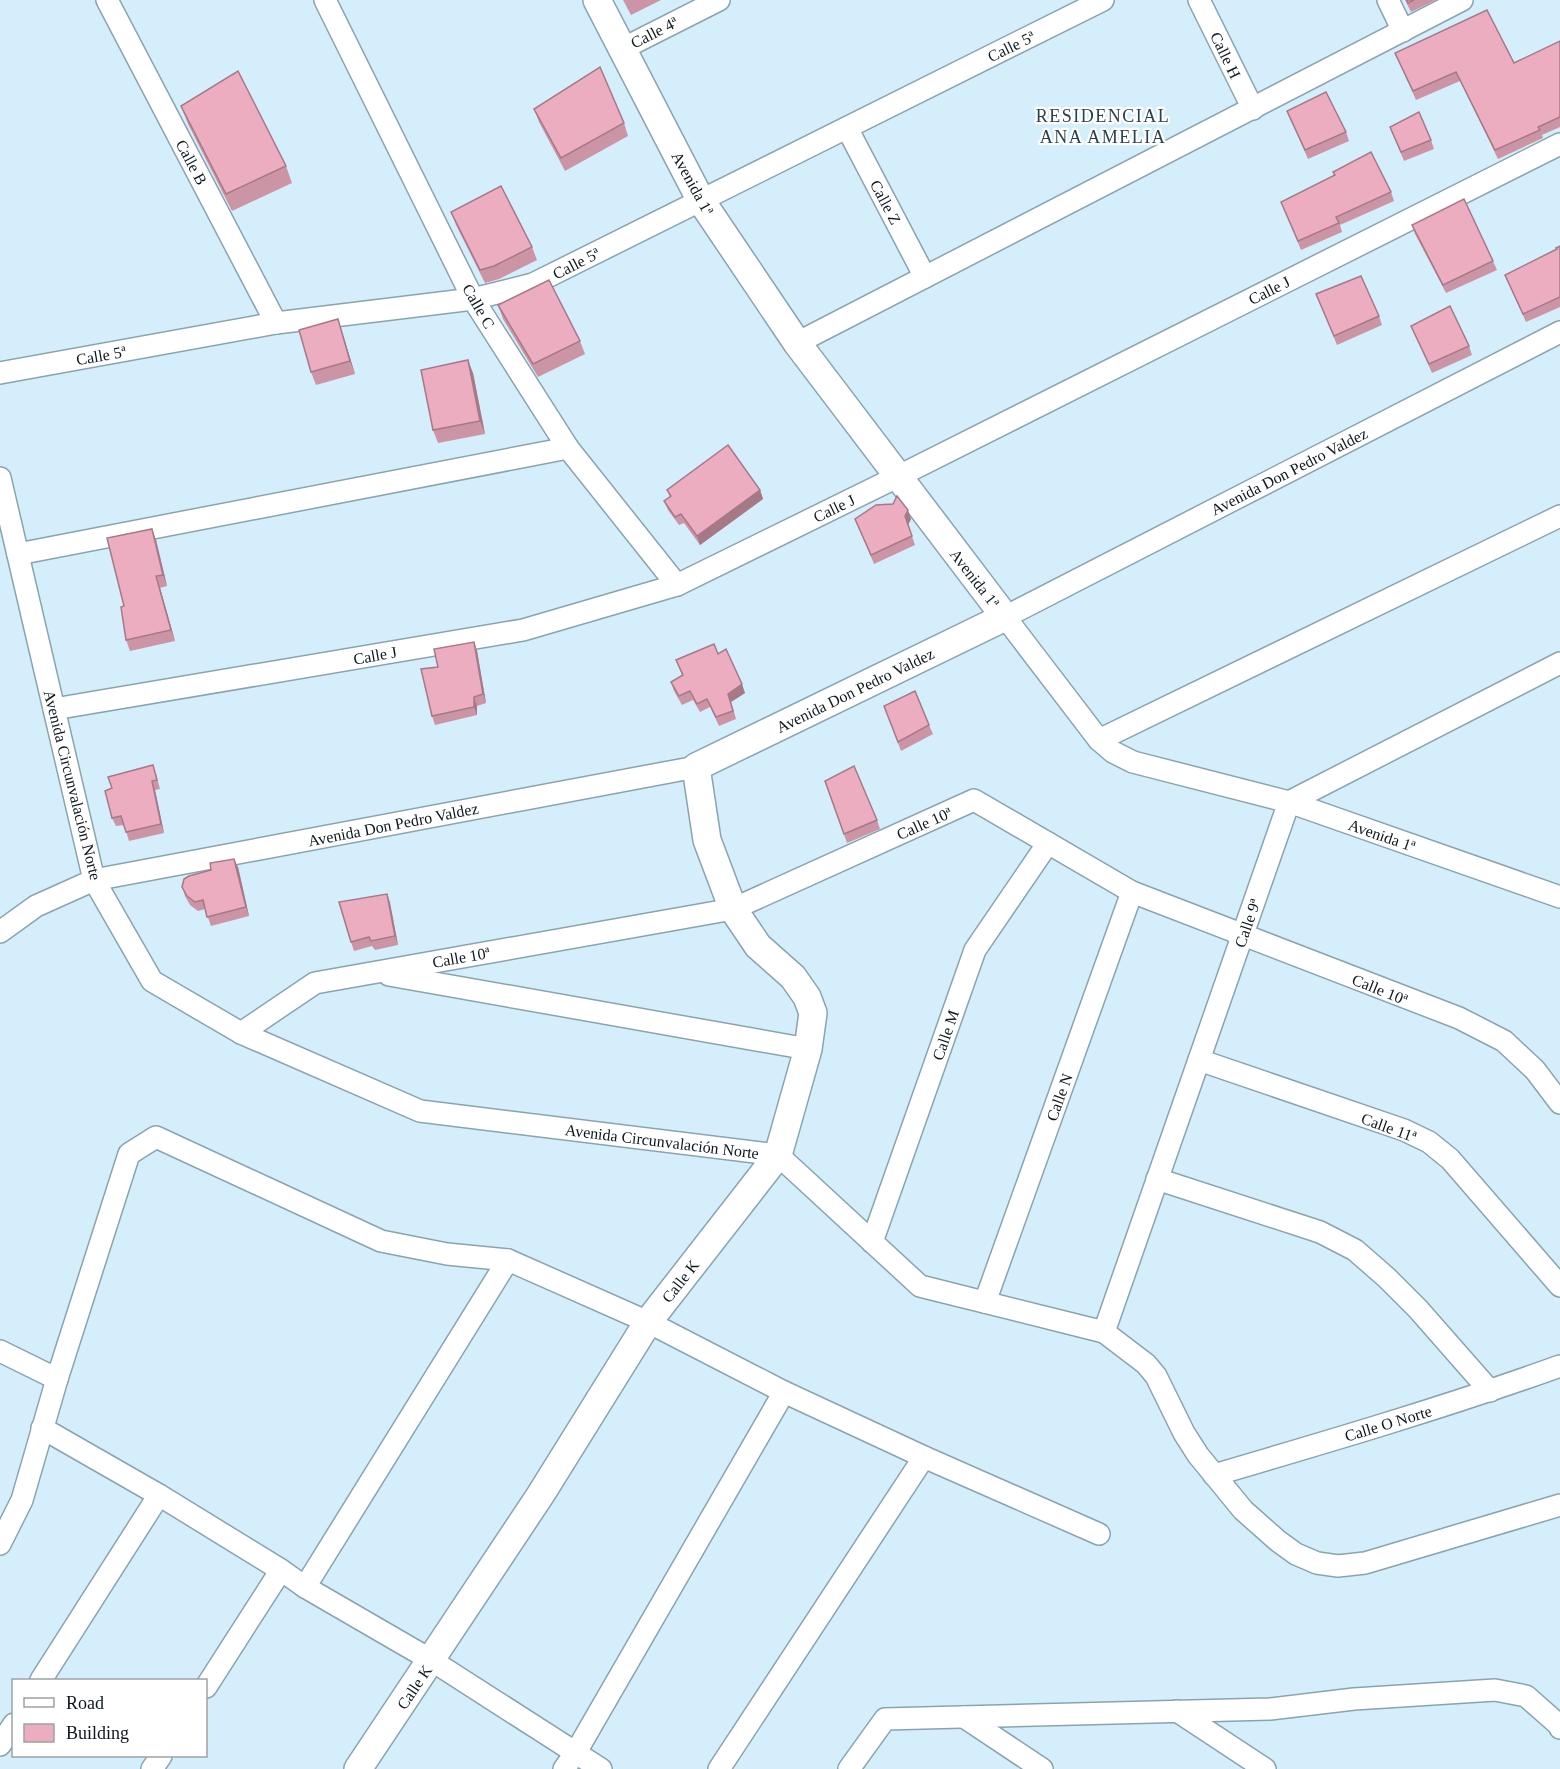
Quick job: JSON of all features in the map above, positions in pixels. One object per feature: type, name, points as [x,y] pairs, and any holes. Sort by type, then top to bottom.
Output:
[{"type":"street","name":"Calle B","points":[[107,0],[276,324]]},
{"type":"street","name":"Calle C","points":[[325,0],[473,299],[568,448],[677,585]]},
{"type":"street","name":"Avenida 1ª","points":[[597,0],[700,199],[797,343],[1099,740],[1113,752],[1133,762],[1289,802],[1560,897]]},
{"type":"street","name":"Calle 4ª","points":[[622,49],[719,0]]},
{"type":"street","name":"Calle 5ª","points":[[0,373],[276,324],[473,299],[518,289],[549,277],[700,199],[1103,0]]},
{"type":"street","name":"Calle H","points":[[1199,0],[1254,109]]},
{"type":"street","points":[[1388,0],[1403,31]]},
{"type":"street","points":[[797,343],[1462,0]]},
{"type":"street","name":"Calle Z","points":[[847,128],[925,277]]},
{"type":"street","name":"Calle J","points":[[54,709],[523,630],[677,585],[1560,144]]},
{"type":"street","name":"Avenida Don Pedro Valdez","points":[[0,932],[36,906],[94,880],[696,767],[1005,617],[1560,332]]},
{"type":"street","points":[[18,554],[568,448]]},
{"type":"street","name":"Avenida Circunvalación Norte","points":[[0,478],[94,880],[152,981],[241,1033],[420,1111],[778,1155],[920,1286],[1104,1332],[1146,1364],[1156,1376],[1184,1433],[1243,1510],[1296,1554],[1317,1563],[1338,1566],[1365,1563],[1560,1505]]},
{"type":"street","points":[[1099,740],[1560,516]]},
{"type":"street","points":[[1289,802],[1560,663]]},
{"type":"street","name":"Calle K","points":[[358,1769],[541,1494],[648,1322],[778,1155],[808,1049],[813,1013],[807,997],[793,977],[758,946],[734,909],[707,840],[696,767]]},
{"type":"street","name":"Calle 10ª","points":[[241,1033],[315,983],[734,909],[974,800],[1132,892],[1459,1018],[1504,1041],[1535,1070],[1560,1103]]},
{"type":"street","name":"Calle 9ª","points":[[1104,1332],[1289,802]]},
{"type":"street","name":"Calle M","points":[[872,1242],[975,950],[1048,843]]},
{"type":"street","name":"Calle N","points":[[985,1302],[1132,892]]},
{"type":"street","points":[[376,972],[808,1049]]},
{"type":"street","name":"Calle 11ª","points":[[1199,1060],[1404,1130],[1429,1142],[1462,1172],[1560,1286]]},
{"type":"street","points":[[0,1544],[22,1500],[42,1428],[129,1154],[156,1137],[381,1241],[447,1254],[508,1260],[648,1322],[784,1392],[924,1457],[1099,1534]]},
{"type":"street","points":[[1156,1179],[1320,1232],[1354,1251],[1387,1278],[1418,1309],[1490,1391]]},
{"type":"street","points":[[305,1587],[508,1260]]},
{"type":"street","points":[[0,1351],[57,1380]]},
{"type":"street","name":"Calle O Norte","points":[[1215,1475],[1490,1391],[1560,1366]]},
{"type":"street","points":[[570,1761],[784,1392]]},
{"type":"street","points":[[42,1428],[159,1495],[305,1587],[431,1660],[570,1761],[601,1769]]},
{"type":"street","points":[[719,1769],[924,1457]]},
{"type":"street","points":[[42,1679],[159,1495]]},
{"type":"street","points":[[207,1685],[281,1570]]},
{"type":"street","points":[[849,1769],[885,1719],[1270,1709],[1354,1699],[1495,1690],[1526,1696],[1560,1726]]},
{"type":"street","points":[[1177,1712],[1265,1769]]},
{"type":"street","points":[[964,1717],[1042,1769]]},
{"type":"street","points":[[0,1745],[12,1727]]},
{"type":"building","points":[[1487,10],[1514,63],[1560,41],[1560,117],[1538,127],[1540,130],[1495,150],[1456,72],[1413,91],[1395,53]]},
{"type":"building","points":[[600,67],[624,123],[561,158],[534,109]]},
{"type":"building","points":[[238,71],[286,166],[226,194],[181,106]]},
{"type":"building","points":[[1326,92],[1346,132],[1305,150],[1287,111]]},
{"type":"building","points":[[1419,112],[1431,140],[1401,152],[1390,127]]},
{"type":"building","points":[[1371,152],[1391,192],[1336,217],[1339,223],[1298,241],[1281,202],[1335,175],[1333,172]]},
{"type":"building","points":[[501,186],[532,247],[494,266],[480,270],[451,212]]},
{"type":"building","points":[[1464,199],[1493,261],[1443,285],[1412,225]]},
{"type":"building","points":[[1560,246],[1560,297],[1523,314],[1505,275]]},
{"type":"building","points":[[1361,276],[1379,316],[1334,336],[1316,294]]},
{"type":"building","points":[[549,280],[580,341],[533,364],[498,305]]},
{"type":"building","points":[[1450,306],[1469,346],[1429,364],[1411,326]]},
{"type":"building","points":[[338,319],[350,361],[311,372],[299,330]]},
{"type":"building","points":[[468,360],[480,421],[433,430],[421,370]]},
{"type":"building","points":[[728,445],[760,490],[697,536],[681,514],[675,517],[664,501],[671,496],[667,490]]},
{"type":"building","points":[[897,496],[908,510],[905,516],[912,536],[871,555],[855,519],[876,505],[893,504]]},
{"type":"building","points":[[152,529],[163,575],[156,576],[171,630],[126,640],[121,607],[124,606],[107,538]]},
{"type":"building","points":[[474,642],[483,694],[474,697],[474,707],[432,716],[421,669],[438,667],[434,649]]},
{"type":"building","points":[[714,644],[718,654],[726,649],[742,684],[728,694],[733,711],[716,717],[707,699],[697,704],[690,691],[679,696],[671,682],[683,675],[676,660]]},
{"type":"building","points":[[915,691],[929,725],[898,742],[884,706]]},
{"type":"building","points":[[153,765],[157,780],[152,781],[161,824],[126,832],[121,816],[112,818],[105,791],[112,788],[108,777]]},
{"type":"building","points":[[854,766],[877,820],[844,834],[825,781]]},
{"type":"building","points":[[234,859],[246,907],[207,917],[203,900],[195,902],[187,896],[182,887],[184,879],[211,870],[210,863]]},
{"type":"building","points":[[387,894],[395,936],[371,941],[369,937],[351,942],[339,902]]},
{"type":"district","name":"RESIDENCIAL ANA AMELIA","points":[[1103,126]]}]
